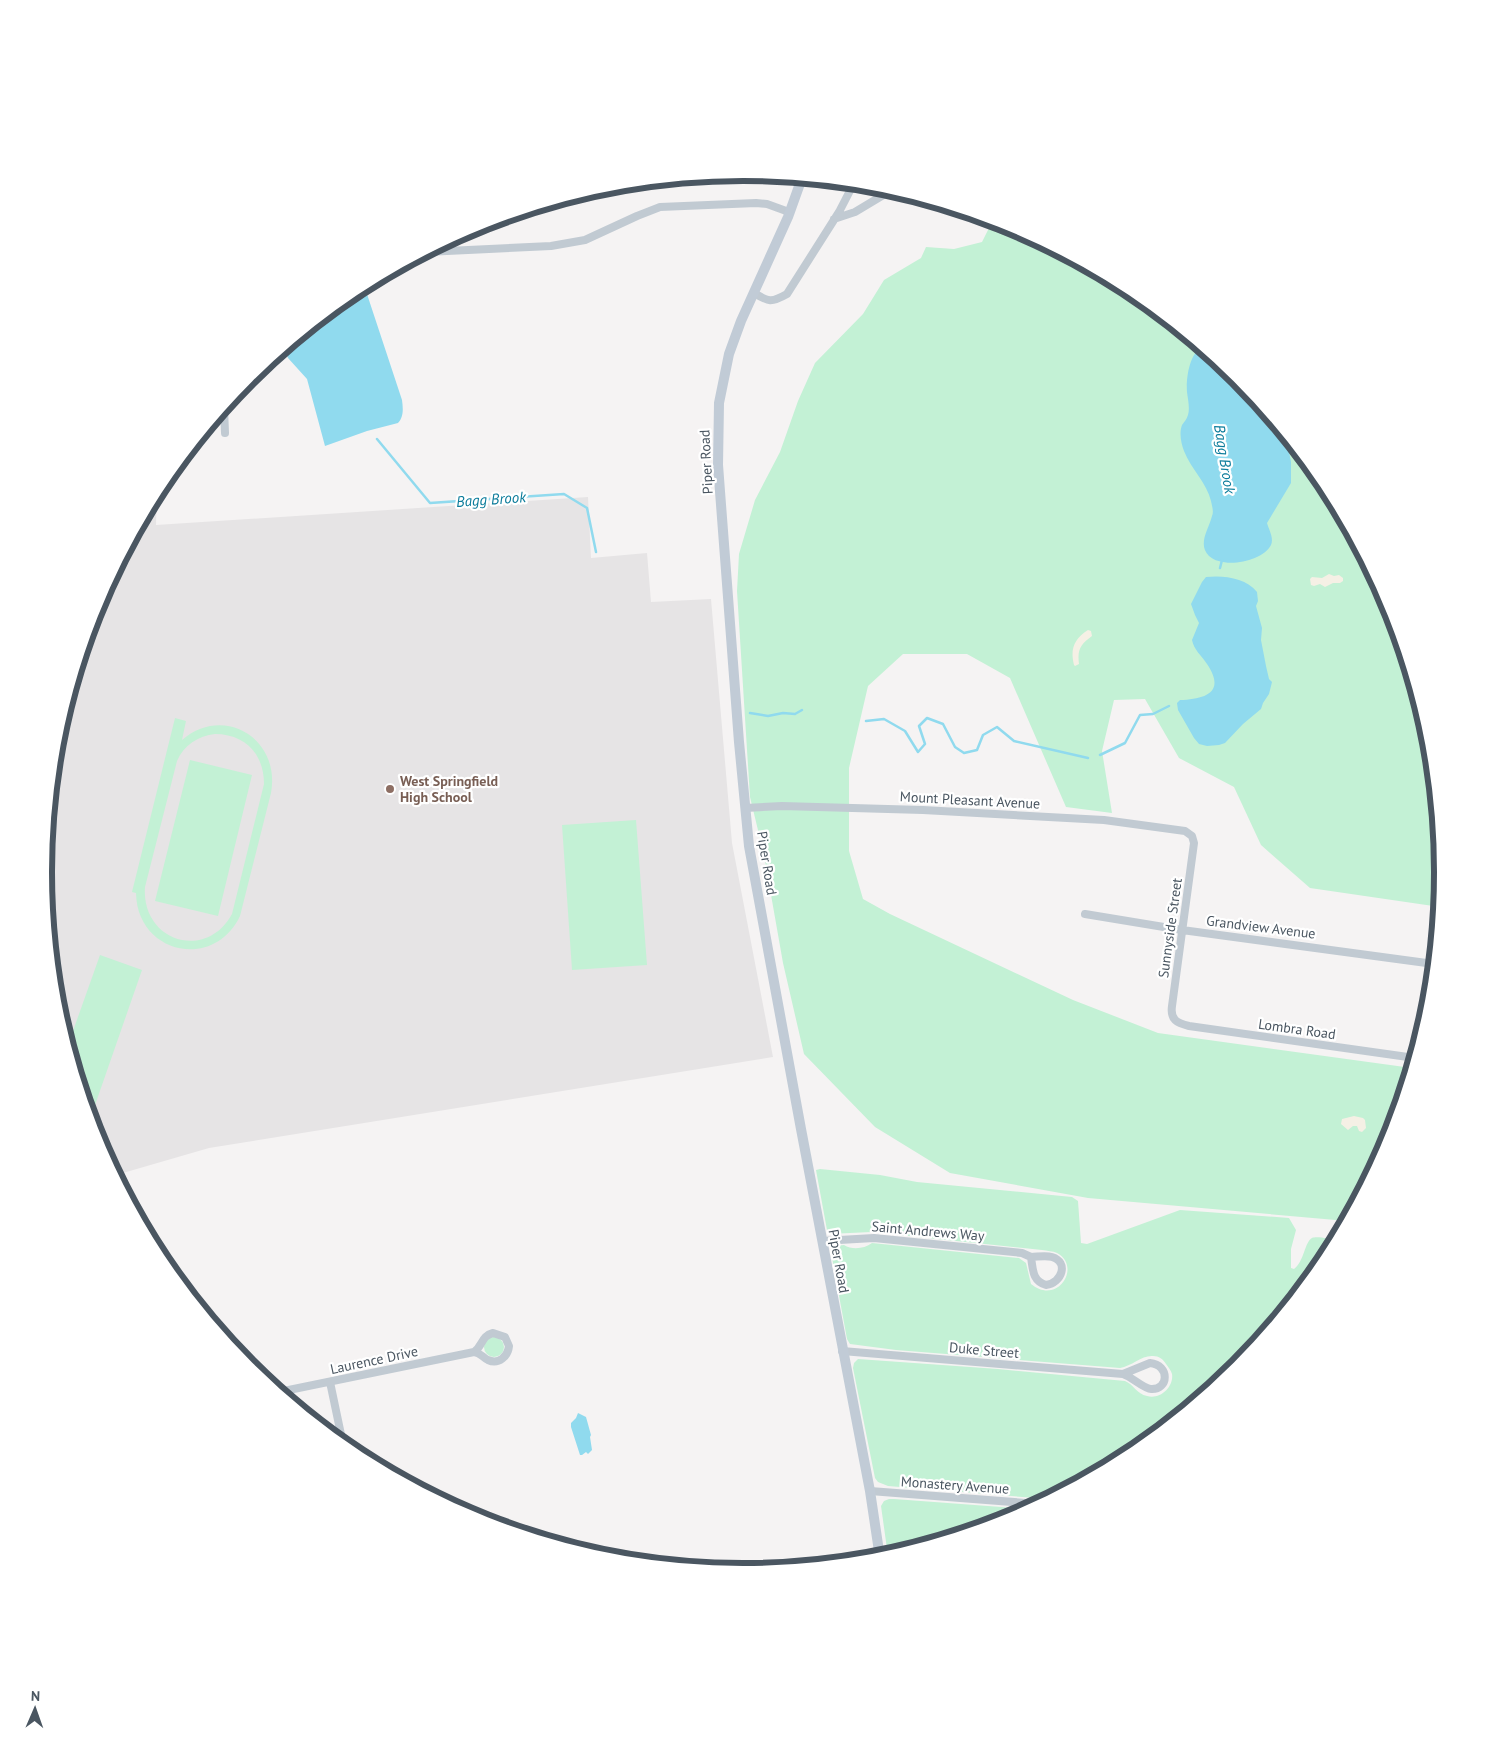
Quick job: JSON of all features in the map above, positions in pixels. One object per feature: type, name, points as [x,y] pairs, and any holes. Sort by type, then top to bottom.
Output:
[{"type":"main road","name":"Piper Road","points":[[800,183],[735,334],[726,365],[719,403],[717,438],[745,808],[759,899],[842,1351],[870,1491],[879,1550]]},
{"type":"street","points":[[754,293],[770,301],[777,300],[787,294],[850,190]]},
{"type":"street","points":[[834,219],[855,212],[883,195]]},
{"type":"street","points":[[439,251],[570,244],[594,237],[637,216],[660,208],[756,203],[767,204],[789,212]]},
{"type":"street","points":[[224,416],[225,433]]},
{"type":"street","name":"Mount Pleasant Avenue","points":[[745,808],[782,806],[876,808],[1104,820],[1182,830],[1192,836]]},
{"type":"street","name":"Sunnyside Street","points":[[1176,1022],[1171,1011],[1194,847],[1192,836]]},
{"type":"street","name":"Grandview Avenue","points":[[1085,914],[1182,930],[1429,963]]},
{"type":"street","name":"Lombra Road","points":[[1176,1022],[1189,1026],[1409,1057]]},
{"type":"street","name":"Saint Andrews Way","points":[[822,1241],[874,1238],[1022,1253],[1031,1257],[1047,1256],[1059,1262],[1062,1270],[1059,1279],[1051,1284],[1041,1284],[1034,1276],[1031,1257]]},
{"type":"street","points":[[491,1333],[503,1336],[508,1344],[506,1355],[498,1361],[490,1361],[479,1353],[474,1352],[478,1349],[483,1338],[491,1333]]},
{"type":"street","name":"Duke Street","points":[[842,1351],[1123,1374],[1150,1389],[1162,1384],[1165,1376],[1159,1365],[1150,1363],[1123,1374]]},
{"type":"street","name":"Laurence Drive","points":[[287,1391],[474,1352]]},
{"type":"street","points":[[330,1382],[341,1433]]},
{"type":"street","name":"Monastery Avenue","points":[[870,1491],[1024,1503]]},
{"type":"shaded area","name":"West Springfield High School","points":[[588,497],[591,558],[647,553],[651,602],[711,599],[732,843],[773,1057],[209,1148],[122,1173],[89,1094],[76,1051],[58,962],[52,872],[58,782],[66,737],[76,693],[89,650],[105,608],[145,526],[157,508],[156,525]]},
{"type":"green space","points":[[990,227],[1049,252],[1127,297],[1164,324],[1199,352],[1263,416],[1292,451],[1318,488],[1363,566],[1398,650],[1411,693],[1429,782],[1433,827],[1433,906],[1310,888],[1261,845],[1234,787],[1179,758],[1145,699],[1114,700],[1102,751],[1112,813],[1066,807],[1010,678],[967,654],[903,654],[868,686],[849,768],[849,851],[863,899],[890,914],[1073,1000],[1158,1033],[1406,1067],[1382,1136],[1340,1220],[1088,1198],[950,1173],[875,1127],[804,1054],[783,963],[764,855],[750,797],[737,591],[739,554],[755,500],[780,452],[798,401],[815,363],[863,314],[884,280],[921,258],[926,247],[954,249],[982,242]]},
{"type":"green space","points":[[175,718],[186,721],[182,740],[198,730],[215,726],[231,727],[246,733],[258,743],[267,757],[272,774],[271,793],[240,916],[228,933],[213,944],[196,949],[179,948],[162,942],[149,930],[140,914],[136,893],[132,892]],"holes":[[[215,734],[226,735],[244,742],[251,748],[261,764],[264,784],[232,914],[221,929],[207,938],[192,941],[177,939],[164,932],[153,921],[147,906],[145,887],[180,755],[183,750],[197,739]]]},
{"type":"green space","points":[[190,760],[252,775],[218,916],[155,901]]},
{"type":"green space","points":[[636,820],[647,965],[572,970],[562,825]]},
{"type":"green space","points":[[100,955],[142,970],[94,1108],[72,1034]]},
{"type":"green space","points":[[816,1170],[880,1175],[917,1182],[1072,1197],[1078,1201],[1081,1243],[1087,1244],[1180,1210],[1289,1218],[1296,1230],[1291,1249],[1291,1268],[1294,1269],[1300,1262],[1312,1238],[1329,1239],[1292,1293],[1232,1361],[1199,1392],[1164,1420],[1127,1447],[1089,1470],[1035,1498],[888,1486],[878,1482],[875,1478],[853,1368],[854,1363],[858,1359],[998,1369],[1125,1381],[1140,1393],[1152,1397],[1161,1394],[1168,1388],[1171,1383],[1172,1374],[1164,1361],[1155,1356],[1145,1357],[1120,1368],[896,1350],[850,1344],[847,1339],[831,1252],[834,1246],[844,1245],[858,1248],[872,1243],[1019,1258],[1026,1263],[1031,1284],[1041,1290],[1050,1290],[1064,1282],[1067,1266],[1064,1259],[1052,1251],[871,1232],[829,1234]]},
{"type":"green space","points":[[494,1337],[501,1340],[504,1347],[501,1354],[494,1357],[487,1354],[484,1347],[487,1340]]},
{"type":"green space","points":[[889,1499],[1013,1508],[966,1526],[887,1548],[881,1506],[884,1501]]},
{"type":"sand","points":[[1329,574],[1339,575],[1343,578],[1343,581],[1325,587],[1320,584],[1311,585],[1310,579],[1312,577],[1322,578]]},
{"type":"sand","points":[[1088,630],[1091,631],[1092,636],[1081,647],[1079,664],[1075,666],[1074,645],[1079,637]]},
{"type":"sand","points":[[1354,1116],[1365,1120],[1366,1128],[1362,1132],[1359,1131],[1357,1126],[1353,1126],[1348,1130],[1341,1124],[1342,1119]]},
{"type":"water","points":[[367,293],[402,400],[403,409],[400,421],[325,446],[307,379],[286,354],[288,352]]},
{"type":"water","points":[[1197,351],[1232,383],[1288,446],[1291,462],[1291,483],[1267,523],[1272,537],[1271,545],[1259,556],[1242,562],[1232,563],[1215,560],[1209,556],[1204,547],[1205,536],[1213,509],[1209,494],[1187,458],[1181,441],[1181,428],[1189,412],[1188,374],[1194,355]]},
{"type":"water","points":[[1206,577],[1234,578],[1247,583],[1257,592],[1258,601],[1256,606],[1262,628],[1261,640],[1269,679],[1272,682],[1269,694],[1261,709],[1225,743],[1207,746],[1199,744],[1194,738],[1178,710],[1177,703],[1180,700],[1205,696],[1214,687],[1212,674],[1196,650],[1192,640],[1199,623],[1191,604]]},
{"type":"water","points":[[578,1413],[586,1417],[591,1435],[592,1450],[588,1454],[586,1452],[580,1455],[571,1427],[571,1423]]},
{"type":"waterway","name":"Bagg Brook","points":[[377,439],[430,503],[564,494],[587,508],[596,552]]},
{"type":"waterway","name":"Bagg Brook","points":[[1220,568],[1222,560]]},
{"type":"waterway","name":"Bagg Brook","points":[[1100,755],[1125,743],[1140,715],[1153,714],[1169,706]]},
{"type":"waterway","name":"Bagg Brook","points":[[750,713],[768,716],[783,713],[795,714],[802,710]]},
{"type":"waterway","name":"Bagg Brook","points":[[866,721],[884,719],[905,731],[918,752],[925,744],[919,726],[927,718],[943,724],[955,747],[964,753],[977,750],[983,735],[997,727],[1014,741],[1088,758]]},
{"type":"place","name":"West Springfield High School","points":[[390,789]]}]
